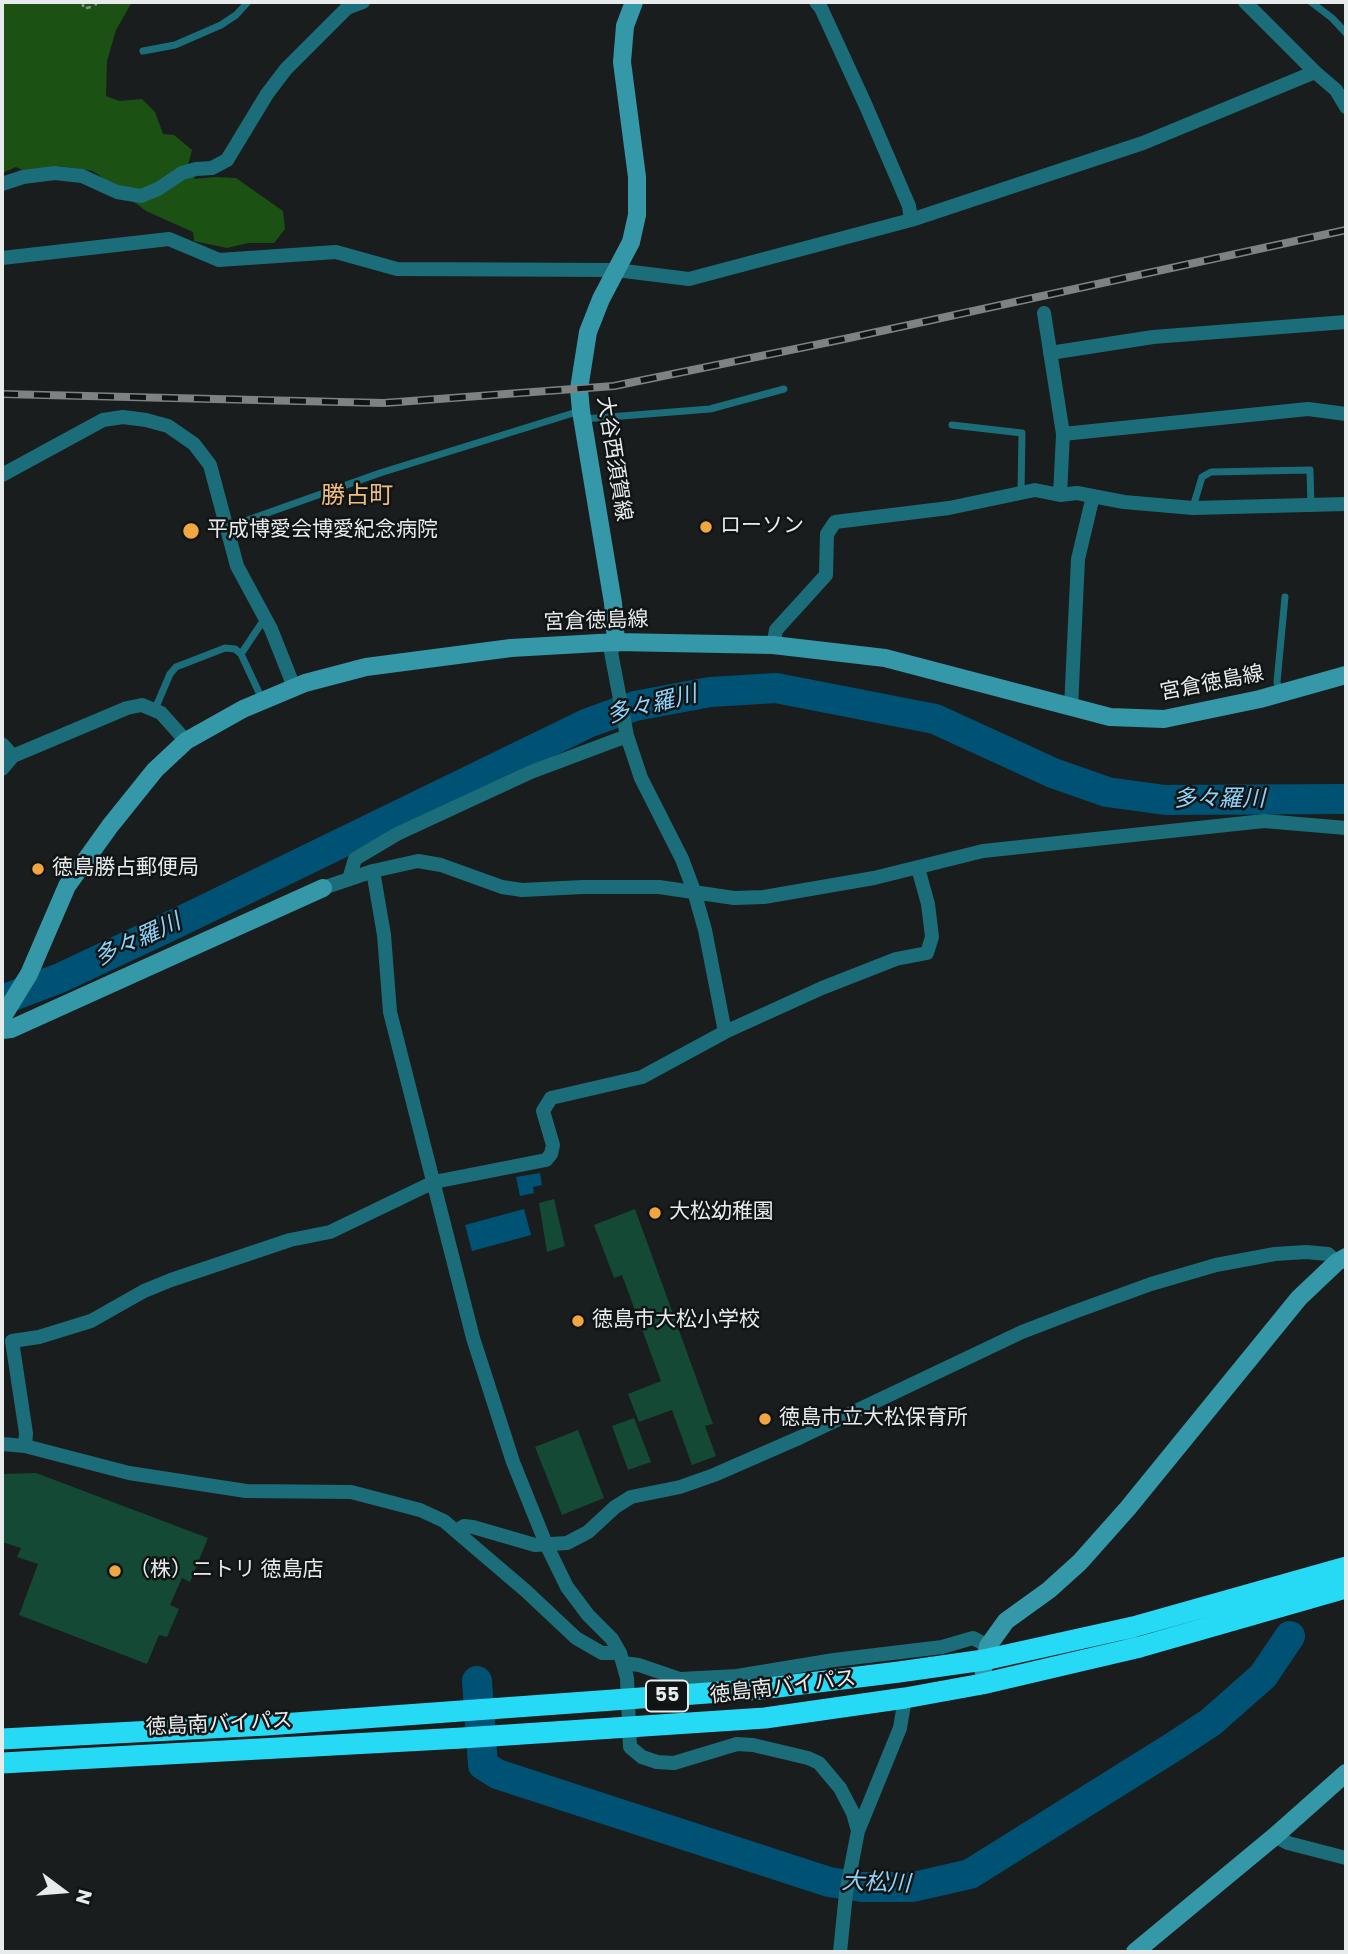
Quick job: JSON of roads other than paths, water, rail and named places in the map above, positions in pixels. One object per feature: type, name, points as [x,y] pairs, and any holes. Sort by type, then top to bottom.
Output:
[{"type":"highway","name":"徳島南バイパス","points":[[2,1740],[267,1725],[761,1689],[1133,1627],[1346,1567]]},
{"type":"highway","name":"徳島南バイパス","points":[[2,1763],[628,1728],[765,1717],[905,1698],[982,1684],[1140,1647],[1346,1588]]},
{"type":"main road","name":"大谷西須賀線","points":[[617,642],[579,389],[588,332],[601,299],[631,242],[637,215],[637,177],[622,62],[630,3]]},
{"type":"main road","name":"宮倉徳島線","points":[[2,1018],[29,974],[67,886],[155,770],[187,741],[243,709],[294,687],[366,667],[512,648],[617,642],[773,645],[832,650],[885,659],[1110,717],[1164,719],[1206,712],[1346,675]]},
{"type":"main road","points":[[2,1030],[11,1029],[323,888]]},
{"type":"main road","points":[[982,1684],[986,1653],[992,1637],[1006,1621],[1049,1590],[1080,1562],[1128,1508],[1299,1298],[1342,1260]]},
{"type":"main road","points":[[1135,1952],[1275,1836],[1346,1773]]},
{"type":"street","points":[[2,184],[23,177],[55,173],[82,176],[117,192],[141,197],[182,173],[212,168],[227,160],[267,94],[286,69],[347,8],[363,2]]},
{"type":"street","points":[[816,2],[866,106],[909,206],[911,220]]},
{"type":"street","points":[[1245,2],[1336,90],[1346,107]]},
{"type":"street","points":[[2,258],[169,239],[219,260],[336,252],[397,269],[616,270],[689,279],[911,220],[1143,143],[1315,72]]},
{"type":"street","points":[[1044,313],[1063,434],[1060,495]]},
{"type":"street","points":[[1050,353],[1153,337],[1346,322]]},
{"type":"street","points":[[1063,434],[1307,409],[1346,414]]},
{"type":"street","points":[[2,475],[103,420],[123,417],[168,426],[194,444],[210,465],[236,566],[265,618],[294,687]]},
{"type":"street","points":[[773,645],[776,630],[826,575],[827,534],[835,522],[950,508],[1035,490],[1060,495],[1077,493],[1124,502],[1193,508],[1346,504]]},
{"type":"street","points":[[1071,708],[1078,559],[1093,496]]},
{"type":"street","points":[[617,642],[611,652],[626,732],[641,778],[682,859],[694,891],[705,930],[725,1032]]},
{"type":"street","points":[[2,769],[13,756],[127,708],[142,705],[161,713],[187,741]]},
{"type":"street","points":[[349,879],[355,859],[397,834],[531,772],[626,732]]},
{"type":"street","points":[[2,744],[13,756]]},
{"type":"street","points":[[323,888],[373,871],[418,861],[441,865],[502,887],[522,890],[634,887],[694,891],[734,898],[764,897],[874,878],[983,851],[1264,821],[1346,828]]},
{"type":"street","points":[[25,1446],[26,1433],[12,1341],[92,1321],[144,1291],[171,1280],[290,1240],[330,1232],[434,1181],[546,1160],[553,1145],[542,1111],[551,1098],[642,1077],[725,1032],[867,969],[896,959],[927,953],[932,937],[928,904],[918,868]]},
{"type":"street","points":[[373,871],[384,935],[390,1012],[473,1338],[513,1462],[546,1544],[567,1587],[588,1615],[612,1639],[622,1658],[630,1747],[642,1757],[657,1762],[674,1763],[737,1744],[753,1745],[808,1758],[819,1763],[841,1788],[858,1831]]},
{"type":"street","points":[[457,1530],[464,1526],[473,1527],[535,1545],[567,1543],[579,1538],[631,1497],[680,1487],[714,1475],[801,1437],[1022,1332],[1125,1294],[1216,1265],[1275,1254],[1306,1252],[1328,1254],[1342,1260]]},
{"type":"street","points":[[2,1444],[25,1446],[128,1473],[246,1491],[351,1492],[420,1510],[457,1530],[576,1638],[602,1653],[680,1679],[737,1676],[834,1660],[942,1647],[973,1638],[986,1653]]},
{"type":"street","points":[[840,1952],[848,1877],[858,1831],[900,1728],[905,1698]]},
{"type":"street","points":[[1275,1836],[1288,1843],[1346,1858]]},
{"type":"lane","points":[[143,51],[175,45],[221,25],[236,15],[248,2]]},
{"type":"lane","points":[[1311,2],[1346,33]]},
{"type":"lane","points":[[228,527],[380,473],[581,415],[710,409],[783,389]]},
{"type":"lane","points":[[952,425],[1022,433],[1021,492]]},
{"type":"lane","points":[[1193,508],[1202,477],[1211,472],[1223,471],[1310,470],[1311,506]]},
{"type":"lane","points":[[1280,693],[1277,682],[1285,597]]},
{"type":"lane","points":[[241,654],[265,618]]},
{"type":"lane","points":[[155,709],[170,674],[176,667],[225,648],[235,649],[241,654],[262,701]]},
{"type":"water","points":[[540,1173],[542,1185],[533,1187],[534,1193],[520,1196],[516,1177]]},
{"type":"water","points":[[524,1209],[531,1235],[472,1251],[465,1225]]},
{"type":"waterway","name":"多々羅川","points":[[2,1000],[60,978],[181,921],[588,723],[635,706],[710,692],[776,688],[935,719],[1053,773],[1107,792],[1165,800],[1346,799]]},
{"type":"waterway","name":"大松川","points":[[477,1681],[483,1765],[497,1774],[829,1882],[862,1887],[913,1887],[970,1874],[1211,1722],[1263,1676],[1290,1636]]},
{"type":"railway","points":[[2,394],[384,403],[614,386],[1346,230]]},
{"type":"place","name":"ローソン","points":[[706,527]]},
{"type":"place","name":"平成博愛会博愛紀念病院","points":[[191,531]]},
{"type":"place","name":"徳島勝占郵便局","points":[[38,869]]},
{"type":"place","name":"大松幼稚園","points":[[655,1213]]},
{"type":"place","name":"徳島市大松小学校","points":[[578,1321]]},
{"type":"place","name":"徳島市立大松保育所","points":[[765,1419]]},
{"type":"place","name":"（株）ニトリ 徳島店","points":[[115,1571]]},
{"type":"district","name":"勝占町","points":[[357,497]]}]
